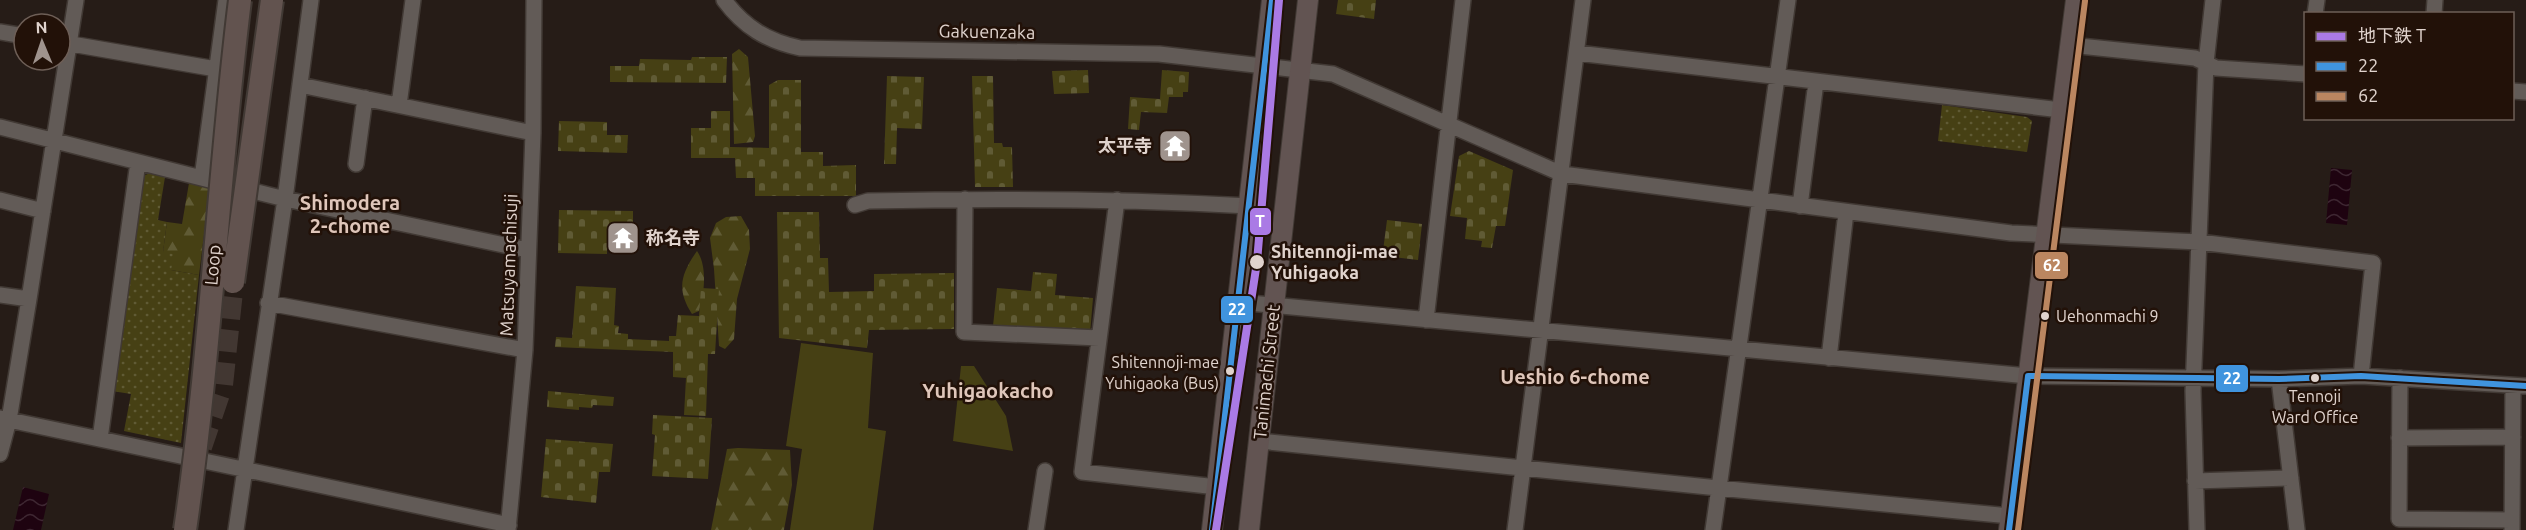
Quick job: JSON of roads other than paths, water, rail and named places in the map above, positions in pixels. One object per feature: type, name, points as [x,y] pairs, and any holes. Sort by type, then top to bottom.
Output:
[{"type":"highway","name":"Loop","points":[[185,530],[194,466],[240,0]]},
{"type":"highway","points":[[233,282],[272,0]]},
{"type":"main road","name":"Tanimachi Street","points":[[1212,530],[1272,0]]},
{"type":"main road","name":"Tanimachi Street","points":[[1249,530],[1308,0]]},
{"type":"main road","points":[[2010,523],[2076,0]]},
{"type":"street","points":[[72,16],[76,0]]},
{"type":"street","points":[[202,178],[226,0]]},
{"type":"street","points":[[236,530],[285,199],[311,0]]},
{"type":"street","points":[[399,105],[413,0]]},
{"type":"street","name":"Matsuyamachisuji","points":[[508,527],[525,350],[534,133],[534,0]]},
{"type":"street","name":"Gakuenzaka","points":[[724,0],[747,26],[759,34],[800,48],[1159,54],[1333,74],[1562,174],[1760,202],[2045,236],[2199,242],[2373,263],[2361,376]]},
{"type":"street","points":[[1425,320],[1463,0]]},
{"type":"street","points":[[1515,530],[1583,0]]},
{"type":"street","points":[[1713,530],[1788,0]]},
{"type":"street","points":[[2197,530],[2194,378],[2206,63],[2213,0]]},
{"type":"street","points":[[72,44],[216,69]]},
{"type":"street","points":[[2070,45],[2195,58],[2216,68],[2304,74]]},
{"type":"street","points":[[1577,53],[2061,110]]},
{"type":"street","points":[[0,454],[4,419],[29,299],[54,141],[62,72]]},
{"type":"street","points":[[1800,206],[1816,81]]},
{"type":"street","points":[[300,85],[534,133]]},
{"type":"street","points":[[356,164],[365,98]]},
{"type":"street","points":[[0,127],[285,199],[528,250]]},
{"type":"street","points":[[100,439],[138,162]]},
{"type":"street","points":[[855,205],[868,201],[965,199],[1117,200],[1250,206]]},
{"type":"street","points":[[965,199],[964,332],[1099,338]]},
{"type":"street","points":[[0,200],[43,210]]},
{"type":"street","points":[[1117,200],[1082,472],[1217,487]]},
{"type":"street","points":[[1829,358],[1846,212]]},
{"type":"street","points":[[0,295],[29,299]]},
{"type":"street","points":[[1239,302],[2028,376],[2279,379],[2361,376],[2400,378],[2519,386],[2513,437],[2512,525],[2399,519],[2400,378]]},
{"type":"street","points":[[268,303],[525,350]]},
{"type":"street","points":[[2279,379],[2297,530]]},
{"type":"street","points":[[4,419],[508,527]]},
{"type":"street","points":[[2399,438],[2513,437]]},
{"type":"street","points":[[1259,441],[1522,466],[2010,523]]},
{"type":"street","points":[[1036,530],[1046,471]]},
{"type":"street","points":[[2195,481],[2291,478]]},
{"type":"water","points":[[2331,168],[2352,170],[2347,225],[2326,223]]},
{"type":"water","points":[[23,487],[49,494],[41,530],[13,530]]},
{"type":"tunnel","points":[[201,447],[222,385],[233,282]]},
{"type":"metro line","name":"T","points":[[1216,530],[1257,262],[1279,0]]},
{"type":"place","name":"太平寺","points":[[1175,146]]},
{"type":"place","name":"称名寺","points":[[623,238]]},
{"type":"place","name":"Shitennoji-mae Yuhigaoka","points":[[1257,262]]},
{"type":"place","name":"Uehonmachi 9","points":[[2045,316]]},
{"type":"place","name":"Shitennoji-mae Yuhigaoka (Bus)","points":[[1230,371]]},
{"type":"place","name":"Tennoji Ward Office","points":[[2315,378]]},
{"type":"district","name":"Shimodera 2-chome","points":[[350,214]]},
{"type":"district","name":"Ueshio 6-chome","points":[[1575,377]]},
{"type":"district","name":"Yuhigaokacho","points":[[988,391]]}]
